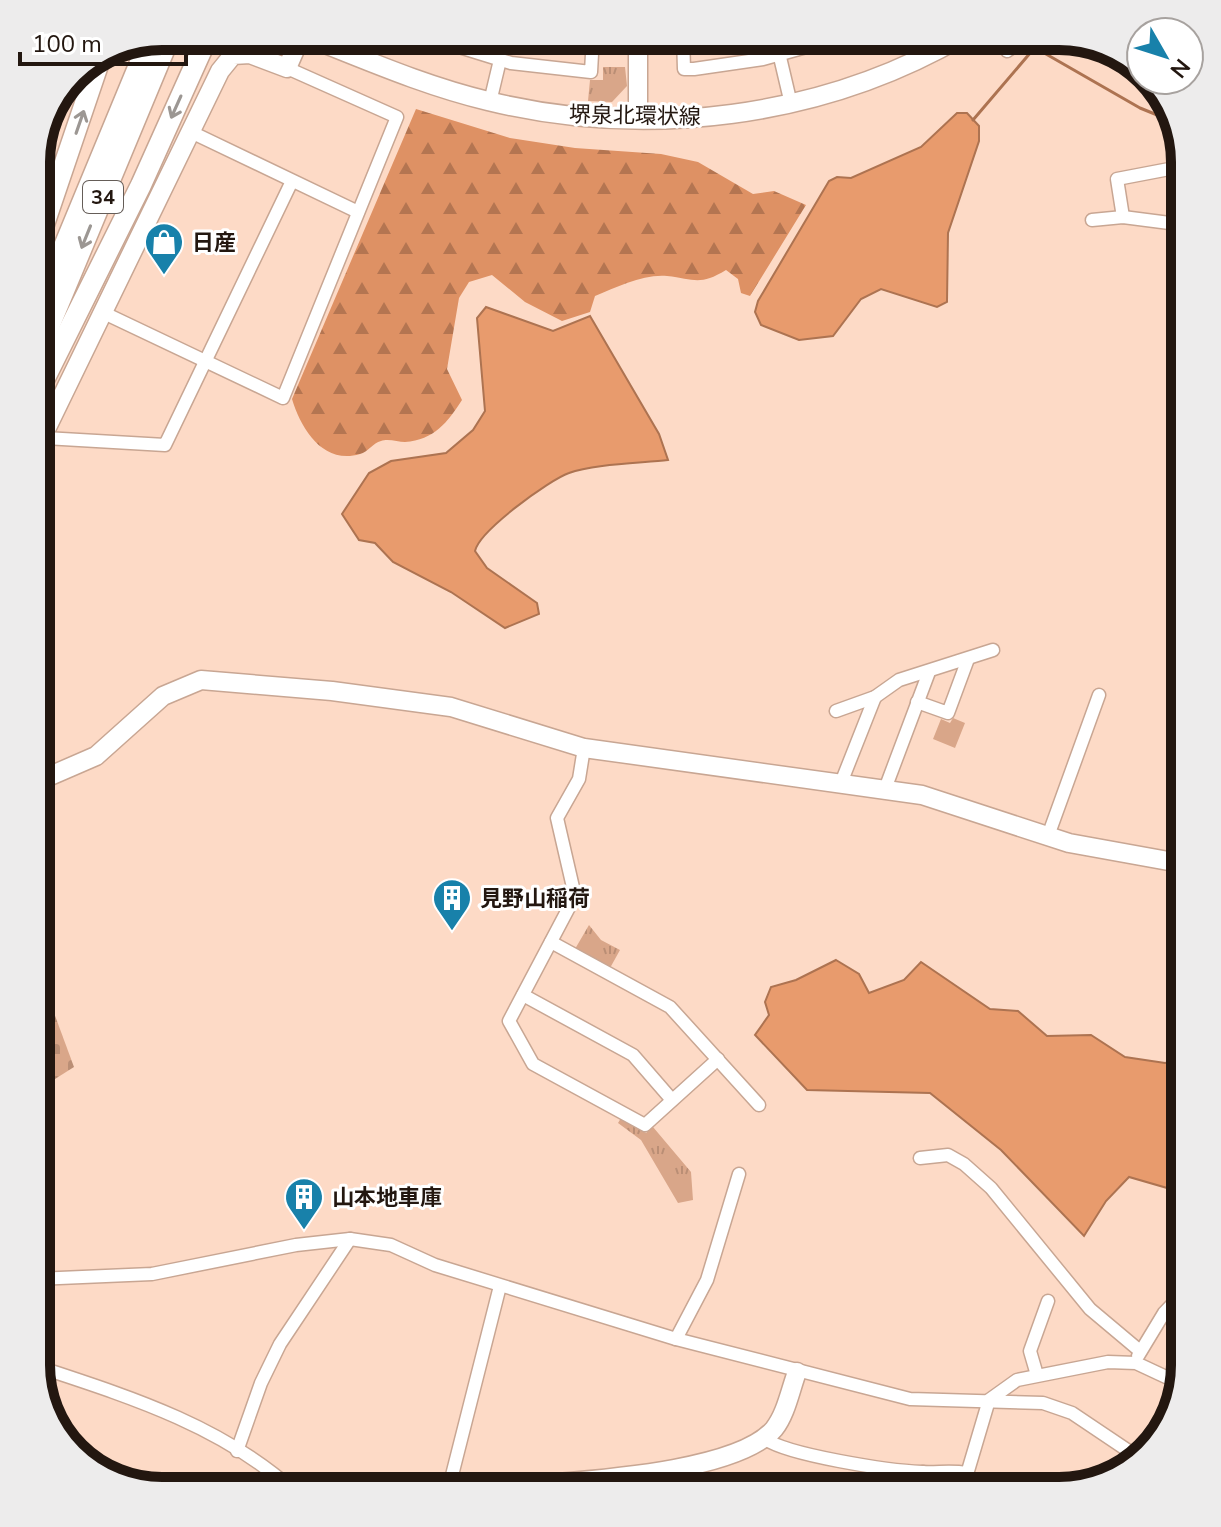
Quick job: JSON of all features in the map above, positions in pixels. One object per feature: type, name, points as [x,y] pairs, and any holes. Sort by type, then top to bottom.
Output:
[{"type":"main road","name":"34","points":[[50,324],[164,50]]},
{"type":"main road","points":[[50,368],[141,185],[202,50]]},
{"type":"main road","name":"34","points":[[50,280],[145,52]]},
{"type":"main road","points":[[50,207],[95,73]]},
{"type":"street","points":[[287,68],[296,50]]},
{"type":"street","name":"堺泉北環状線","points":[[338,50],[405,77],[490,102],[579,117],[638,119],[719,116],[791,104],[892,73],[936,50]]},
{"type":"street","points":[[468,50],[500,60],[591,72],[592,50]]},
{"type":"street","points":[[638,50],[638,119]]},
{"type":"street","points":[[683,50],[684,69],[727,66],[794,50]]},
{"type":"street","points":[[778,50],[791,104]]},
{"type":"street","points":[[50,424],[220,71],[233,55],[250,54],[397,117],[283,398],[104,313]]},
{"type":"street","points":[[490,102],[500,60]]},
{"type":"street","points":[[191,132],[358,212]]},
{"type":"street","points":[[1123,217],[1117,179],[1171,169]]},
{"type":"street","points":[[50,444],[165,445],[292,181]]},
{"type":"street","points":[[1092,220],[1123,217],[1171,223]]},
{"type":"street","points":[[836,711],[875,697],[899,680],[993,650]]},
{"type":"street","points":[[917,702],[948,713],[968,659]]},
{"type":"street","points":[[885,789],[929,672]]},
{"type":"street","points":[[50,776],[96,756],[163,696],[201,680],[332,691],[451,707],[584,748],[922,795],[1048,836],[1119,854],[1171,862]]},
{"type":"street","points":[[1048,836],[1099,695]]},
{"type":"street","points":[[841,783],[875,697]]},
{"type":"street","points":[[584,748],[579,779],[557,818],[575,896],[509,1021],[533,1064],[645,1125],[718,1059]]},
{"type":"street","points":[[551,942],[670,1007],[759,1105]]},
{"type":"street","points":[[523,995],[633,1055],[672,1100]]},
{"type":"street","points":[[920,1158],[931,1154],[948,1155],[964,1164],[991,1188],[1090,1309],[1138,1357],[1170,1377]]},
{"type":"street","points":[[676,1339],[707,1280],[728,1221],[739,1174]]},
{"type":"street","points":[[50,1278],[152,1274],[296,1245],[350,1239],[391,1245],[435,1265],[500,1286],[797,1372],[910,1399],[1043,1403],[1072,1413],[1130,1452]]},
{"type":"street","points":[[237,1451],[261,1383],[280,1344],[350,1239]]},
{"type":"street","points":[[452,1477],[500,1286]]},
{"type":"street","points":[[1037,1375],[1030,1351],[1048,1301]]},
{"type":"street","points":[[965,1477],[989,1400],[1017,1380],[1138,1357],[1171,1306]]},
{"type":"street","points":[[51,1371],[161,1408],[237,1451],[274,1477]]},
{"type":"street","points":[[626,1477],[750,1448],[780,1420],[797,1372]]},
{"type":"street","points":[[764,1438],[772,1444],[820,1456],[923,1472],[966,1473]]},
{"type":"street","points":[[922,1477],[923,1472]]},
{"type":"green space","points":[[603,67],[625,67],[627,86],[612,102],[588,101],[590,80],[603,80]]},
{"type":"green space","points":[[416,109],[510,138],[575,148],[661,154],[698,162],[753,194],[774,191],[806,205],[750,296],[741,293],[738,279],[726,270],[703,280],[649,277],[595,296],[590,312],[562,321],[525,302],[492,275],[469,282],[459,298],[447,369],[462,400],[451,416],[432,434],[415,441],[384,440],[360,454],[335,454],[316,442],[308,432],[292,399]]},
{"type":"green space","points":[[953,718],[965,723],[955,748],[933,739],[941,719],[950,723]]},
{"type":"green space","points":[[589,925],[601,940],[620,950],[610,968],[575,949]]},
{"type":"green space","points":[[50,1002],[74,1067],[50,1082]]},
{"type":"green space","points":[[621,1118],[646,1133],[653,1127],[691,1172],[693,1200],[678,1203],[641,1140],[618,1123]]},
{"type":"shaded area","points":[[957,113],[967,113],[979,126],[979,141],[948,233],[947,302],[937,307],[881,289],[861,299],[833,336],[799,340],[761,325],[755,312],[758,301],[829,181],[837,177],[851,178],[921,147]]},
{"type":"shaded area","points":[[486,307],[553,331],[590,316],[659,434],[668,460],[569,473],[532,495],[489,531],[475,551],[487,568],[537,603],[539,614],[505,628],[451,592],[393,562],[375,543],[359,540],[342,514],[369,473],[391,461],[446,453],[473,430],[485,411],[477,318]]},
{"type":"shaded area","points":[[836,960],[859,974],[869,993],[904,980],[921,962],[990,1009],[1018,1011],[1047,1036],[1091,1035],[1125,1057],[1171,1062],[1171,1191],[1129,1177],[1106,1201],[1084,1236],[1001,1150],[930,1093],[807,1090],[755,1035],[769,1015],[765,1002],[771,987],[796,980]]},
{"type":"waterway","points":[[973,120],[1031,52],[1039,50]]},
{"type":"waterway","points":[[1039,50],[1140,108],[1160,116]]},
{"type":"place","name":"日産","points":[[164,276]]},
{"type":"place","name":"見野山稲荷","points":[[452,932]]},
{"type":"place","name":"山本地車庫","points":[[304,1231]]}]
